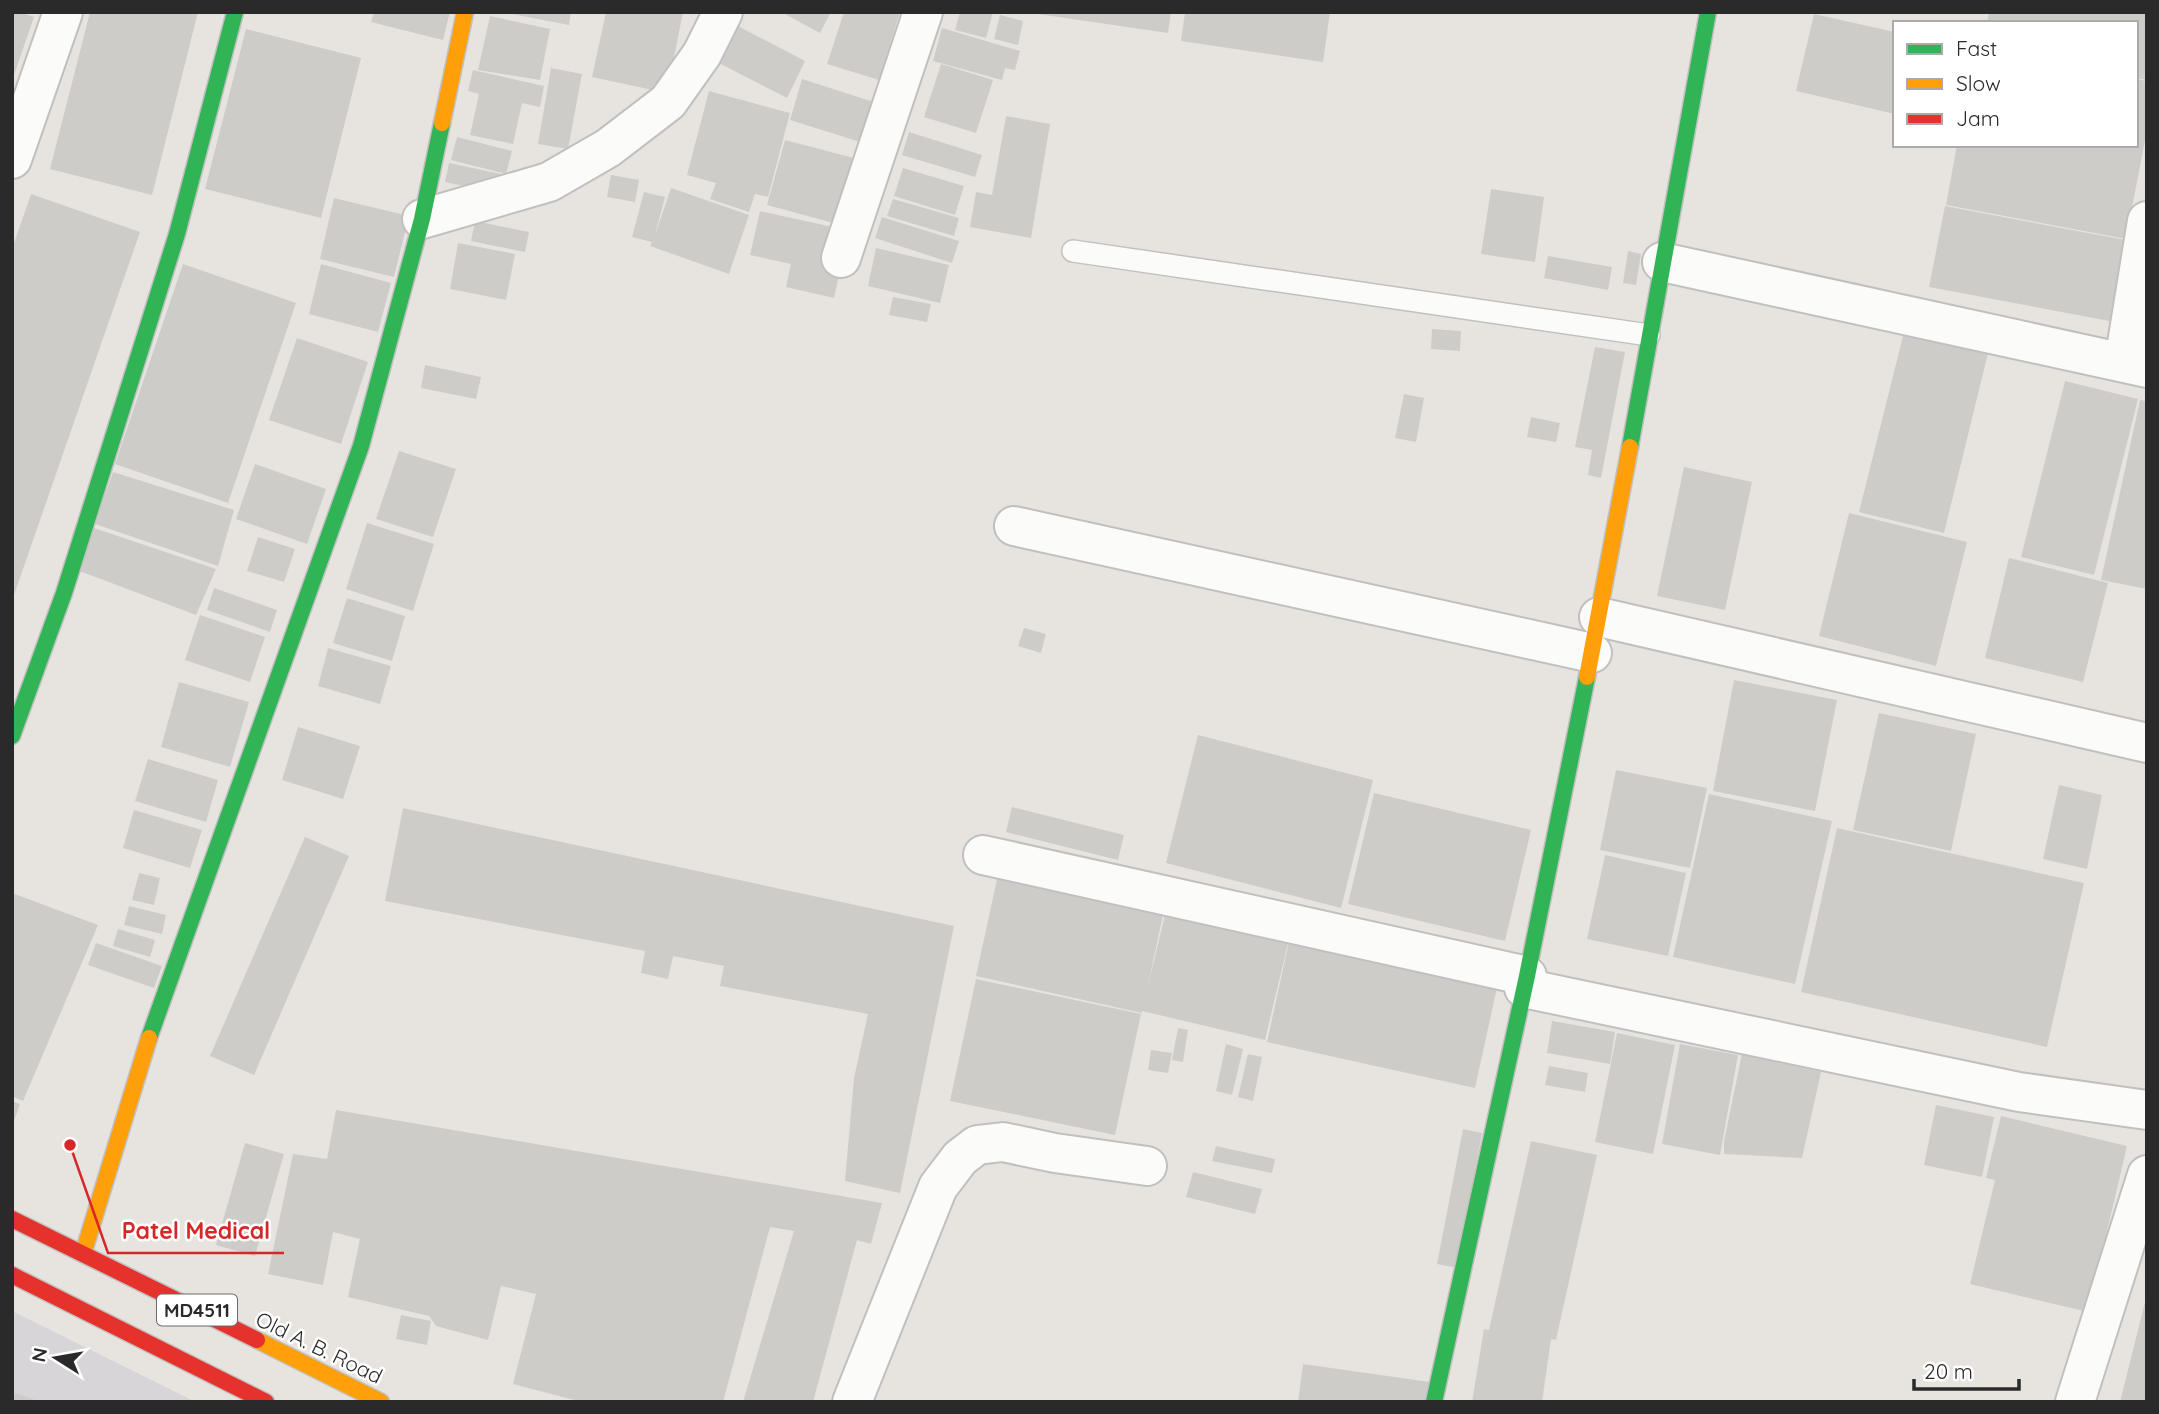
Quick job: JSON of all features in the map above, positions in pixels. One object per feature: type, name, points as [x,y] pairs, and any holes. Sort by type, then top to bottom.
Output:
[{"type":"street","points":[[12,159],[63,12]]},
{"type":"street","points":[[12,736],[64,593],[177,234],[235,12]]},
{"type":"street","points":[[83,1254],[150,1035],[361,446],[422,219],[465,12]]},
{"type":"street","points":[[422,219],[549,182],[608,148],[668,102],[702,54],[723,12]]},
{"type":"street","points":[[841,258],[923,12]]},
{"type":"street","points":[[1434,1402],[1525,981],[1595,635],[1708,12]]},
{"type":"street","points":[[1662,262],[2135,365],[2147,221]]},
{"type":"street","points":[[1014,526],[1595,635],[2147,743]]},
{"type":"street","points":[[983,855],[2019,1092],[2147,1110]]},
{"type":"street","points":[[852,1402],[938,1187],[960,1158],[977,1145],[1003,1142],[1055,1153],[1147,1166]]},
{"type":"street","points":[[2075,1402],[2147,1175]]},
{"type":"street","name":"Old A. B. Road","points":[[12,1219],[381,1402]]},
{"type":"street","name":"MD4511","points":[[12,1275],[266,1402]]},
{"type":"lane","points":[[1073,251],[1649,335]]},
{"type":"shaded area","points":[[12,1311],[196,1402],[12,1402]]},
{"type":"building","points":[[12,12],[34,17],[13,78]]},
{"type":"building","points":[[90,12],[198,12],[152,195],[50,169]]},
{"type":"building","points":[[374,12],[450,12],[443,40],[371,22]]},
{"type":"building","points":[[501,12],[571,12],[569,25]]},
{"type":"building","points":[[606,12],[683,12],[667,93],[592,77]]},
{"type":"building","points":[[781,12],[831,12],[820,33]]},
{"type":"building","points":[[844,12],[900,12],[879,80],[827,64]]},
{"type":"building","points":[[960,12],[993,12],[986,38],[955,30]]},
{"type":"building","points":[[1038,12],[1171,12],[1168,33]]},
{"type":"building","points":[[1185,12],[1330,12],[1323,62],[1181,41]]},
{"type":"building","points":[[1989,12],[2147,12],[2147,80],[2138,78],[2138,21],[1987,21]]},
{"type":"building","points":[[1814,14],[1893,32],[1893,114],[1796,91]]},
{"type":"building","points":[[1000,15],[1023,21],[1018,45],[994,39]]},
{"type":"building","points":[[490,16],[550,29],[540,80],[478,70]]},
{"type":"building","points":[[734,24],[805,61],[787,98],[715,61]]},
{"type":"building","points":[[942,28],[1020,51],[1015,70],[1005,68],[1002,80],[933,61]]},
{"type":"building","points":[[246,29],[361,58],[321,218],[205,189]]},
{"type":"building","points":[[941,64],[993,80],[976,133],[924,117]]},
{"type":"building","points":[[551,68],[582,74],[568,149],[538,144]]},
{"type":"building","points":[[473,70],[544,86],[540,107],[522,103],[513,144],[470,135],[479,94],[468,91]]},
{"type":"building","points":[[802,79],[883,105],[870,145],[790,120]]},
{"type":"building","points":[[2138,79],[2147,81],[2147,130],[2126,239],[1946,205],[1957,147],[2138,147]]},
{"type":"building","points":[[709,91],[790,113],[768,197],[755,194],[749,212],[710,199],[716,183],[687,175]]},
{"type":"building","points":[[1006,116],[1050,124],[1031,238],[970,227],[976,192],[992,195]]},
{"type":"building","points":[[909,132],[982,155],[975,177],[902,155]]},
{"type":"building","points":[[457,137],[512,151],[506,174],[451,160]]},
{"type":"building","points":[[785,140],[854,158],[837,224],[767,205]]},
{"type":"building","points":[[449,163],[501,174],[497,193],[445,182]]},
{"type":"building","points":[[903,168],[964,186],[955,215],[894,196]]},
{"type":"building","points":[[611,175],[639,180],[635,202],[607,197]]},
{"type":"building","points":[[671,188],[749,215],[729,274],[650,246],[652,242],[632,237],[644,192],[665,197],[655,235]]},
{"type":"building","points":[[1491,189],[1544,197],[1535,262],[1481,254]]},
{"type":"building","points":[[31,194],[140,232],[13,598],[12,249]]},
{"type":"building","points":[[334,198],[409,216],[394,277],[320,259]]},
{"type":"building","points":[[893,199],[959,218],[954,236],[887,216]]},
{"type":"building","points":[[1945,206],[2136,242],[2120,323],[1929,287]]},
{"type":"building","points":[[760,211],[842,229],[840,271],[834,298],[786,287],[791,264],[750,255]]},
{"type":"building","points":[[882,217],[959,241],[952,263],[875,238]]},
{"type":"building","points":[[475,221],[529,232],[525,252],[471,241]]},
{"type":"building","points":[[458,243],[515,254],[506,300],[450,289]]},
{"type":"building","points":[[876,248],[949,265],[940,303],[868,286]]},
{"type":"building","points":[[1628,251],[1641,254],[1636,285],[1623,283]]},
{"type":"building","points":[[1548,256],[1612,267],[1608,290],[1544,278]]},
{"type":"building","points":[[183,264],[296,303],[228,503],[115,464]]},
{"type":"building","points":[[321,264],[391,283],[378,332],[309,314]]},
{"type":"building","points":[[893,297],[931,304],[927,322],[889,315]]},
{"type":"building","points":[[1906,324],[1990,345],[1944,533],[1859,512]]},
{"type":"building","points":[[1432,329],[1461,331],[1460,351],[1431,349]]},
{"type":"building","points":[[297,338],[368,362],[341,444],[269,420]]},
{"type":"building","points":[[1595,347],[1625,352],[1601,478],[1588,475],[1592,450],[1575,447]]},
{"type":"building","points":[[425,365],[481,377],[476,399],[421,388]]},
{"type":"building","points":[[2065,381],[2138,399],[2094,575],[2021,557]]},
{"type":"building","points":[[1404,394],[1424,398],[1416,442],[1395,438]]},
{"type":"building","points":[[2140,400],[2147,401],[2147,589],[2101,580]]},
{"type":"building","points":[[1531,417],[1560,423],[1556,442],[1527,437]]},
{"type":"building","points":[[399,451],[456,469],[433,537],[376,519]]},
{"type":"building","points":[[255,464],[326,489],[307,544],[236,519]]},
{"type":"building","points":[[1684,467],[1752,482],[1725,610],[1657,596]]},
{"type":"building","points":[[113,472],[234,510],[218,566],[95,524]]},
{"type":"building","points":[[1849,513],[1967,542],[1936,666],[1819,636]]},
{"type":"building","points":[[367,523],[434,544],[413,611],[346,589]]},
{"type":"building","points":[[94,528],[216,569],[196,615],[77,570]]},
{"type":"building","points":[[258,537],[295,549],[284,582],[247,571]]},
{"type":"building","points":[[2009,558],[2108,583],[2083,682],[1985,658]]},
{"type":"building","points":[[214,588],[277,610],[270,632],[207,610]]},
{"type":"building","points":[[347,598],[405,616],[392,661],[333,643]]},
{"type":"building","points":[[200,615],[265,637],[250,682],[185,660]]},
{"type":"building","points":[[1024,628],[1046,634],[1041,653],[1018,646]]},
{"type":"building","points":[[328,648],[391,666],[380,704],[318,686]]},
{"type":"building","points":[[1734,680],[1837,700],[1815,811],[1713,791]]},
{"type":"building","points":[[179,682],[249,702],[230,767],[161,747]]},
{"type":"building","points":[[1879,713],[1976,734],[1951,851],[1853,830]]},
{"type":"building","points":[[298,727],[360,746],[343,799],[282,780]]},
{"type":"building","points":[[1198,735],[1373,780],[1341,908],[1166,863]]},
{"type":"building","points":[[148,759],[218,780],[206,822],[135,801]]},
{"type":"building","points":[[1616,770],[1707,788],[1690,868],[1600,850]]},
{"type":"building","points":[[2059,785],[2102,795],[2087,869],[2043,859]]},
{"type":"building","points":[[1374,793],[1531,830],[1505,941],[1348,904]]},
{"type":"building","points":[[1709,794],[1832,821],[1795,984],[1673,957]]},
{"type":"building","points":[[1012,807],[1124,835],[1118,860],[1006,832]]},
{"type":"building","points":[[403,808],[954,926],[900,1193],[845,1181],[854,1078],[868,1014],[720,986],[724,966],[673,956],[668,979],[641,973],[645,951],[385,901]]},
{"type":"building","points":[[134,810],[202,830],[190,868],[123,848]]},
{"type":"building","points":[[1837,828],[2084,883],[2047,1047],[1801,992]]},
{"type":"building","points":[[305,837],[349,856],[254,1075],[210,1056]]},
{"type":"building","points":[[1605,855],[1686,873],[1668,956],[1587,939]]},
{"type":"building","points":[[999,870],[1165,906],[1147,989],[1167,907],[1290,935],[1265,1040],[976,976]]},
{"type":"building","points":[[139,873],[160,878],[154,905],[132,900]]},
{"type":"building","points":[[12,893],[98,925],[23,1101],[12,1096]]},
{"type":"building","points":[[129,906],[166,915],[162,934],[124,925]]},
{"type":"building","points":[[118,929],[155,940],[150,957],[113,946]]},
{"type":"building","points":[[1290,937],[1498,983],[1475,1088],[1267,1042]]},
{"type":"building","points":[[96,943],[162,966],[154,988],[88,965]]},
{"type":"building","points":[[976,979],[1141,1014],[1115,1135],[950,1101]]},
{"type":"building","points":[[1552,1021],[1615,1032],[1610,1064],[1547,1053]]},
{"type":"building","points":[[1178,1028],[1188,1030],[1183,1062],[1172,1060]]},
{"type":"building","points":[[1617,1033],[1675,1045],[1653,1154],[1595,1142]]},
{"type":"building","points":[[1226,1044],[1243,1049],[1232,1095],[1216,1091]]},
{"type":"building","points":[[1680,1044],[1738,1055],[1720,1155],[1662,1144]]},
{"type":"building","points":[[1151,1050],[1172,1053],[1168,1073],[1148,1070]]},
{"type":"building","points":[[1248,1054],[1262,1057],[1253,1101],[1238,1097]]},
{"type":"building","points":[[1742,1054],[1821,1072],[1802,1158],[1724,1154],[1724,1141]]},
{"type":"building","points":[[1549,1066],[1588,1073],[1585,1092],[1545,1085]]},
{"type":"building","points":[[12,1101],[20,1104],[13,1124],[12,1124]]},
{"type":"building","points":[[1936,1105],[1994,1117],[1982,1177],[1924,1165]]},
{"type":"building","points":[[336,1110],[882,1203],[871,1244],[857,1240],[813,1402],[743,1402],[794,1231],[770,1227],[723,1402],[582,1402],[513,1384],[536,1294],[501,1286],[488,1340],[436,1326],[429,1316],[348,1297],[360,1239],[333,1232],[323,1285],[268,1274],[293,1154],[327,1159]]},
{"type":"building","points":[[2001,1116],[2127,1146],[2088,1312],[1970,1284],[1995,1180],[1986,1178]]},
{"type":"building","points":[[1463,1129],[1482,1133],[1457,1268],[1437,1264]]},
{"type":"building","points":[[1531,1141],[1597,1155],[1556,1340],[1551,1339],[1542,1402],[1472,1402],[1484,1329],[1489,1330]]},
{"type":"building","points":[[245,1143],[284,1154],[255,1256],[216,1245]]},
{"type":"building","points":[[1216,1146],[1275,1159],[1272,1173],[1212,1161]]},
{"type":"building","points":[[1193,1172],[1262,1189],[1255,1214],[1186,1197]]},
{"type":"building","points":[[2146,1298],[2147,1402],[2120,1402]]},
{"type":"building","points":[[401,1315],[431,1321],[427,1345],[396,1339]]},
{"type":"building","points":[[1303,1364],[1430,1382],[1427,1402],[1298,1402]]},
{"type":"building","points":[[12,1392],[38,1401],[38,1402],[12,1402]]},
{"type":"traffic: fast","points":[[12,736],[64,593],[177,234],[235,12]]},
{"type":"traffic: fast","points":[[1630,447],[1708,12]]},
{"type":"traffic: fast","points":[[149,1038],[361,446],[422,219],[442,123]]},
{"type":"traffic: fast","points":[[1434,1402],[1527,976],[1587,677]]},
{"type":"traffic: slow","points":[[442,123],[465,12]]},
{"type":"traffic: slow","points":[[1587,677],[1630,447]]},
{"type":"traffic: slow","points":[[83,1254],[149,1038]]},
{"type":"traffic: slow","points":[[257,1340],[381,1402]]},
{"type":"traffic: jam","points":[[12,1219],[257,1340]]},
{"type":"traffic: jam","points":[[12,1275],[266,1402]]},
{"type":"place","name":"Patel Medical","points":[[70,1145]]}]
